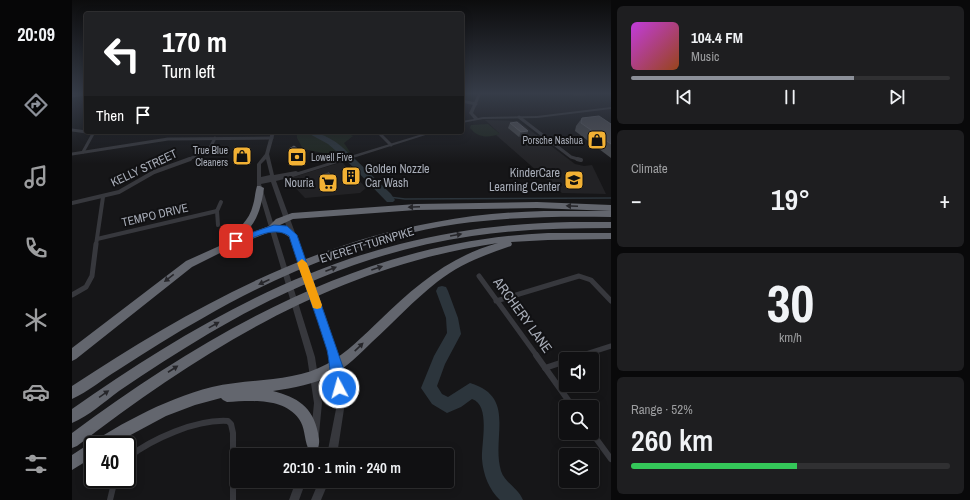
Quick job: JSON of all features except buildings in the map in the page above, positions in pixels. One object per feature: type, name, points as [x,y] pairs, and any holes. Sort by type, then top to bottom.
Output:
[{"type":"highway","points":[[72,355],[205,252],[238,234],[249,224],[257,211],[259,183]]},
{"type":"highway","points":[[272,228],[286,217],[416,207],[544,205],[611,208]]},
{"type":"highway","name":"EVERETT TURNPIKE","points":[[72,394],[141,348],[212,307],[288,272],[355,246],[416,229],[482,218],[540,213],[611,214]]},
{"type":"highway","name":"EVERETT TURNPIKE","points":[[72,417],[152,362],[218,322],[274,294],[351,262],[412,244],[481,231],[541,226],[611,225]]},
{"type":"highway","points":[[189,264],[236,241],[272,228],[284,229],[292,235]]},
{"type":"highway","points":[[115,436],[134,425],[173,407],[227,390],[315,376],[337,366],[423,286],[455,263],[479,252],[510,243],[579,236]]},
{"type":"highway","points":[[72,441],[141,390],[205,349],[272,312],[340,281],[396,261],[460,246],[514,238],[611,236]]},
{"type":"highway","points":[[173,407],[209,398],[238,395],[264,396],[285,399],[297,405],[305,414],[311,427],[312,448]]},
{"type":"highway","points":[[72,462],[84,455]]},
{"type":"street","points":[[464,121],[525,117]]},
{"type":"street","points":[[519,118],[571,157],[581,160]]},
{"type":"street","points":[[72,130],[84,132]]},
{"type":"street","points":[[83,152],[93,134]]},
{"type":"street","points":[[273,134],[267,154],[259,164],[259,183],[303,325],[315,376],[318,409],[312,448]]},
{"type":"street","points":[[380,134],[391,145]]},
{"type":"street","points":[[259,183],[427,134]]},
{"type":"street","name":"KELLY STREET","points":[[72,203],[126,189],[154,172],[203,154],[209,150],[215,138]]},
{"type":"street","points":[[72,154],[162,140],[272,138]]},
{"type":"street","points":[[267,154],[272,178],[322,317],[337,366],[340,409],[333,448]]},
{"type":"street","points":[[72,295],[86,287],[91,280],[103,196]]},
{"type":"street","points":[[218,225],[217,211],[221,202]]},
{"type":"street","name":"TEMPO DRIVE","points":[[97,239],[217,211]]},
{"type":"street","name":"ARCHERY LANE","points":[[479,276],[568,400]]},
{"type":"street","points":[[496,300],[578,276],[591,280],[611,301]]},
{"type":"street","points":[[593,352],[611,346]]},
{"type":"street","points":[[546,368],[559,364]]},
{"type":"street","points":[[136,451],[142,446],[161,438],[215,420],[223,419],[230,422],[233,433],[233,500]]},
{"type":"street","points":[[597,440],[611,459]]},
{"type":"street","points":[[110,500],[113,488]]},
{"type":"street","points":[[294,500],[298,488]]},
{"type":"street","points":[[316,500],[321,488]]},
{"type":"shaded area","name":"KinderCare Learning Center","points":[[485,120],[518,121],[575,164],[584,166],[592,165],[606,194],[562,193],[496,135],[499,133]]},
{"type":"shaded area","points":[[488,124],[500,134],[484,136],[476,134],[470,128],[471,125]]},
{"type":"shaded area","points":[[297,134],[349,134],[353,136],[344,143],[350,152],[339,156],[303,149],[297,138]]},
{"type":"shaded area","points":[[342,162],[366,188],[360,193],[305,198],[287,179]]},
{"type":"waterway","points":[[314,134],[331,142],[346,155]]},
{"type":"waterway","points":[[351,160],[388,196],[390,200]]},
{"type":"waterway","points":[[389,197],[405,199],[611,198]]},
{"type":"waterway","points":[[442,291],[452,318],[454,334],[439,361],[429,388],[437,399],[447,405],[456,402],[470,391],[481,395],[489,404],[491,415],[490,459],[493,474],[500,488],[514,500]]},
{"type":"slow traffic","points":[[302,263],[317,305]]},
{"type":"place","name":"Porsche Nashua","points":[[597,140]]},
{"type":"place","name":"True Blue Cleaners","points":[[242,156]]},
{"type":"place","name":"Lowell Five","points":[[297,157]]},
{"type":"place","name":"Golden Nozzle Car Wash","points":[[351,176]]},
{"type":"place","name":"KinderCare Learning Center","points":[[574,180]]},
{"type":"place","name":"Nouria","points":[[328,183]]},
{"type":"route","points":[[236,241],[274,228],[284,229],[289,231],[292,235],[322,317],[338,370],[339,388]]}]
